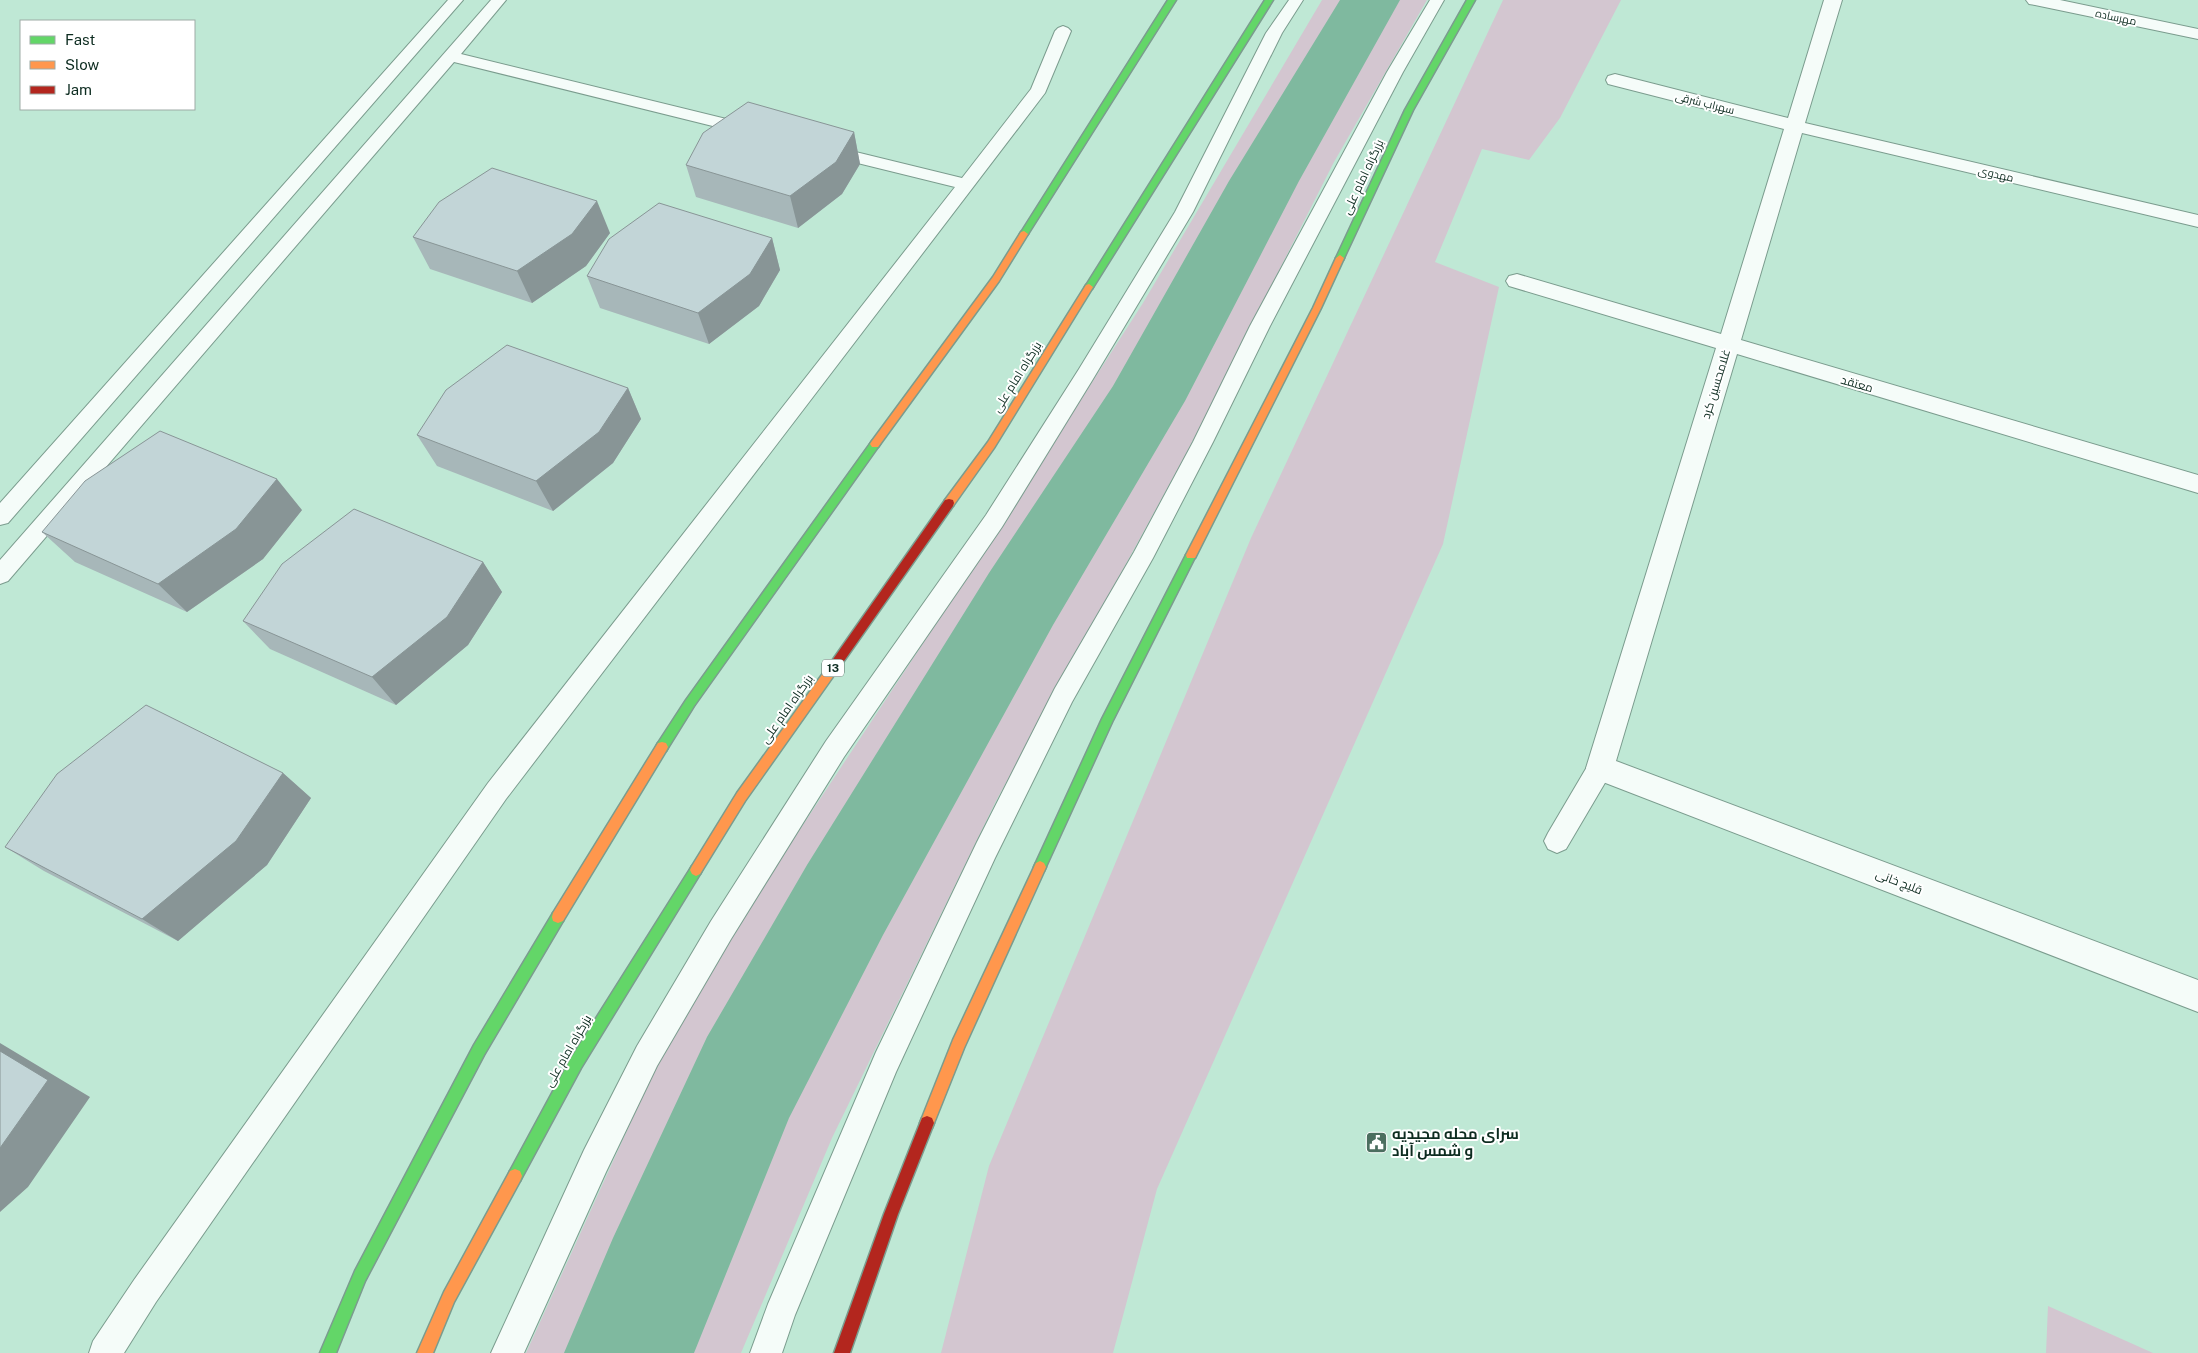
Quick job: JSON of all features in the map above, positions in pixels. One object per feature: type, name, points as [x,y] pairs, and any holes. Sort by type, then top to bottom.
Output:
[{"type":"highway","points":[[328,1353],[360,1276],[478,1050],[610,829],[690,703],[891,421],[996,280],[1153,27],[1172,0]]},
{"type":"highway","name":"بزرگراه امام علی","points":[[425,1353],[449,1297],[576,1062],[741,797],[991,445],[1269,0]]},
{"type":"highway","name":"بزرگراه امام علی","points":[[842,1353],[891,1214],[958,1045],[1104,728],[1317,308],[1409,110],[1471,0]]},
{"type":"street","name":"غلامحسین کرد","points":[[1600,768],[1833,0]]},
{"type":"street","name":"مهرساده","points":[[2035,0],[2198,34]]},
{"type":"street","name":"سهراب شرقی","points":[[1615,80],[1795,126]]},
{"type":"street","name":"مهدوی","points":[[1795,126],[2198,221]]},
{"type":"street","name":"معتقد","points":[[1517,281],[1728,346],[2198,484]]},
{"type":"street","name":"قلیچ خانی","points":[[1600,768],[2198,996]]},
{"type":"lane","points":[[0,517],[456,0]]},
{"type":"lane","points":[[0,575],[499,0]]},
{"type":"lane","points":[[507,1353],[595,1161],[647,1056],[721,930],[830,758],[994,521],[1086,374],[1184,212],[1274,33],[1296,0]]},
{"type":"lane","points":[[766,1353],[779,1315],[886,1062],[999,824],[1064,695],[1142,558],[1204,442],[1260,326],[1395,72],[1437,0]]},
{"type":"lane","points":[[105,1353],[151,1283],[497,791],[1039,90],[1063,31]]},
{"type":"lane","points":[[450,56],[766,134]]},
{"type":"lane","points":[[813,146],[966,184]]},
{"type":"lane","points":[[1557,840],[1600,768]]},
{"type":"shaded area","points":[[1322,0],[1427,0],[1334,162],[1184,458],[996,801],[832,1138],[741,1353],[526,1353],[654,1071],[728,938],[961,586],[1143,303]]},
{"type":"shaded area","points":[[1503,0],[1621,0],[1560,118],[1529,160],[1482,149],[1435,262],[1499,287],[1443,544],[1157,1189],[1113,1353],[941,1353],[989,1166],[1251,538]]},
{"type":"shaded area","points":[[2048,1306],[2153,1353],[2046,1353]]},
{"type":"building","points":[[748,102],[854,132],[836,162],[790,196],[686,165],[703,133]]},
{"type":"building","points":[[492,168],[597,201],[572,234],[517,271],[413,237],[439,202]]},
{"type":"building","points":[[659,203],[772,238],[750,274],[698,313],[587,276],[609,239]]},
{"type":"building","points":[[507,345],[628,388],[599,432],[536,481],[417,435],[446,390]]},
{"type":"building","points":[[160,431],[277,479],[236,529],[158,584],[42,532],[85,481]]},
{"type":"building","points":[[354,509],[483,562],[447,617],[372,677],[243,621],[282,564]]},
{"type":"building","points":[[146,705],[283,773],[236,841],[142,919],[5,847],[57,774]]},
{"type":"building","points":[[0,1051],[48,1080],[0,1148]]},
{"type":"waterway","points":[[629,1353],[748,1078],[845,900],[1021,599],[1145,401],[1264,181],[1370,0]]},
{"type":"traffic: fast","points":[[1024,234],[1172,0]]},
{"type":"traffic: fast","points":[[1089,287],[1269,0]]},
{"type":"traffic: fast","points":[[1340,258],[1409,110],[1471,0]]},
{"type":"traffic: fast","points":[[662,747],[690,703],[875,444]]},
{"type":"traffic: fast","points":[[1040,867],[1108,719],[1191,555]]},
{"type":"traffic: fast","points":[[515,1176],[576,1063],[696,870]]},
{"type":"traffic: fast","points":[[328,1353],[360,1276],[479,1050],[558,917]]},
{"type":"traffic: slow","points":[[875,444],[996,279],[1024,234]]},
{"type":"traffic: slow","points":[[1191,555],[1317,308],[1340,258]]},
{"type":"traffic: slow","points":[[949,503],[991,445],[1089,287]]},
{"type":"traffic: slow","points":[[696,870],[741,797],[833,668]]},
{"type":"traffic: slow","points":[[558,917],[662,747]]},
{"type":"traffic: slow","points":[[927,1123],[958,1045],[1040,867]]},
{"type":"traffic: slow","points":[[425,1353],[449,1297],[515,1176]]},
{"type":"traffic: jam","points":[[833,668],[949,503]]},
{"type":"traffic: jam","points":[[842,1353],[891,1214],[927,1123]]},
{"type":"place","name":"سرای محله مجیدیه و شمس آباد","points":[[1376,1142]]}]
